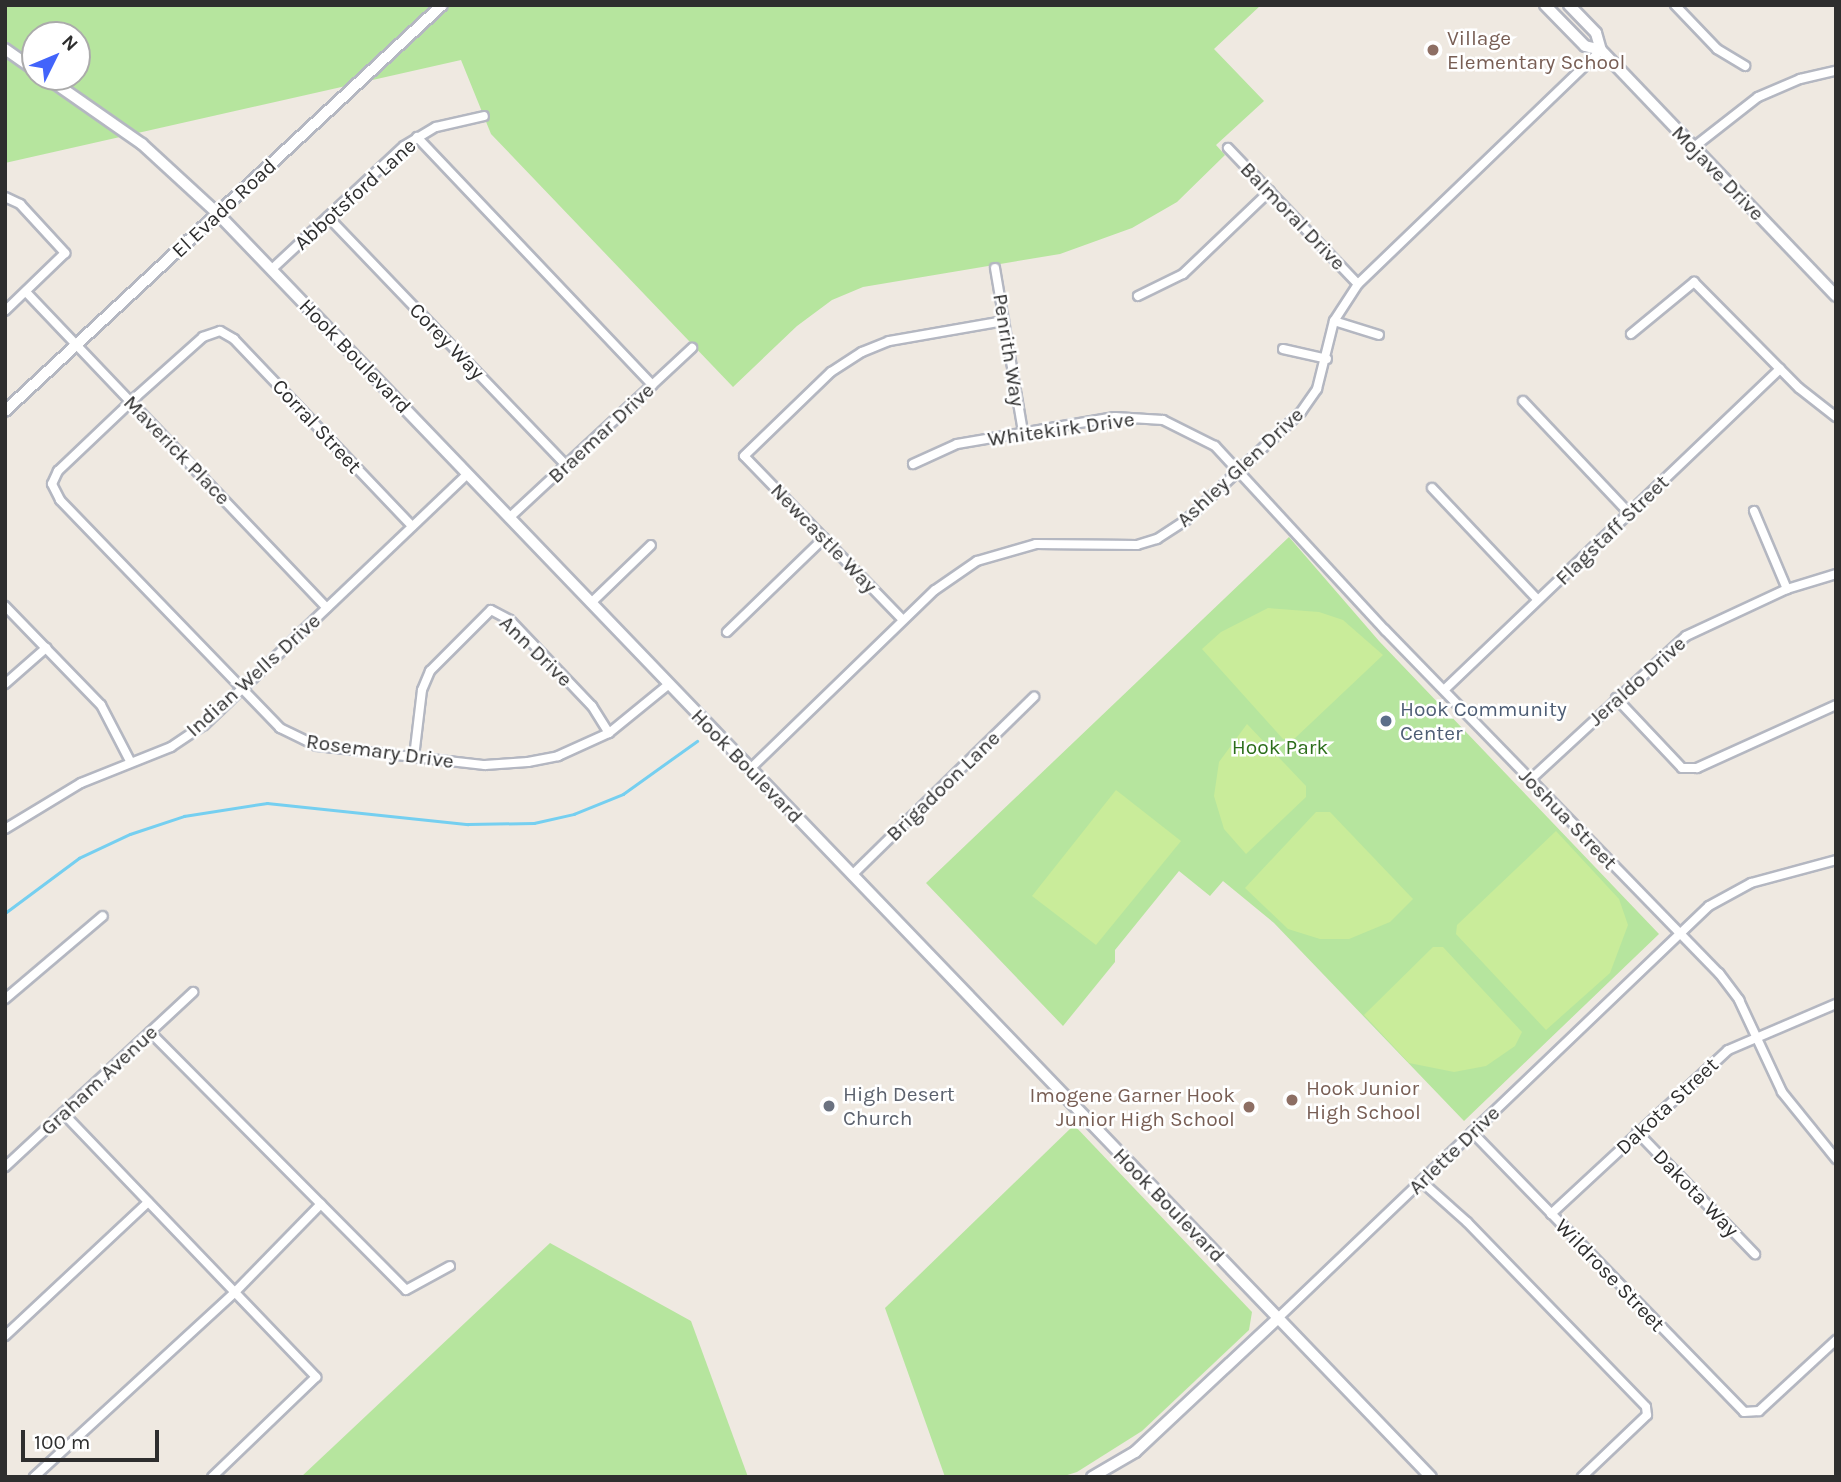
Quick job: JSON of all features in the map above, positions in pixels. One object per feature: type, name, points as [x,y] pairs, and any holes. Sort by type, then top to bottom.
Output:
[{"type":"main road","name":"El Evado Road","points":[[5,411],[442,5]]},
{"type":"main road","name":"Mojave Drive","points":[[1545,5],[1585,46],[1601,50]]},
{"type":"main road","name":"Mojave Drive","points":[[1569,5],[1596,33],[1601,50],[1836,296]]},
{"type":"main road","name":"Hook Boulevard","points":[[218,214],[1431,1477]]},
{"type":"street","points":[[1676,6],[1717,49],[1745,66]]},
{"type":"street","points":[[5,49],[21,60]]},
{"type":"street","name":"Ashley Glen Drive","points":[[750,769],[952,576],[1001,552],[1063,542],[1114,548],[1157,539],[1186,520],[1301,412],[1317,389],[1327,359],[1334,321],[1358,284],[1601,50]]},
{"type":"street","points":[[1694,148],[1758,97],[1800,79],[1836,71]]},
{"type":"street","name":"Hook Boulevard","points":[[66,91],[142,144],[218,214]]},
{"type":"street","name":"Abbotsford Lane","points":[[272,269],[417,137],[436,127],[484,116]]},
{"type":"street","points":[[417,137],[652,385]]},
{"type":"street","name":"Balmoral Drive","points":[[1228,148],[1358,284]]},
{"type":"street","points":[[1138,296],[1183,274],[1270,191]]},
{"type":"street","points":[[5,197],[20,204],[65,253],[5,311]]},
{"type":"street","name":"Corey Way","points":[[328,217],[566,465]]},
{"type":"street","name":"Penrith Way","points":[[995,268],[1023,432]]},
{"type":"street","points":[[1631,334],[1681,288],[1694,282],[1780,369],[1836,416]]},
{"type":"street","name":"Maverick Place","points":[[26,292],[327,608]]},
{"type":"street","name":"Newcastle Way","points":[[903,620],[744,456],[831,372],[862,352],[889,341],[1004,321]]},
{"type":"street","points":[[1334,321],[1379,335]]},
{"type":"street","name":"Corral Street","points":[[131,402],[203,337],[220,331],[234,339],[412,526]]},
{"type":"street","name":"Braemar Drive","points":[[509,518],[692,348]]},
{"type":"street","points":[[1283,349],[1327,359]]},
{"type":"street","name":"Flagstaff Street","points":[[1444,690],[1780,369]]},
{"type":"street","points":[[1524,401],[1629,513]]},
{"type":"street","name":"Rosemary Drive","points":[[131,402],[58,471],[52,484],[60,499],[242,689],[296,739],[317,746],[485,765],[528,762],[558,756],[609,733],[669,684]]},
{"type":"street","name":"Whitekirk Drive","points":[[913,464],[957,443],[1115,417],[1163,420],[1198,435],[1238,471]]},
{"type":"street","name":"Joshua Street","points":[[1238,471],[1530,780],[1719,973],[1739,1000],[1782,1092],[1836,1159]]},
{"type":"street","name":"Indian Wells Drive","points":[[5,829],[81,783],[182,740],[242,689],[467,474]]},
{"type":"street","points":[[1432,488],[1538,600]]},
{"type":"street","points":[[1754,511],[1787,589]]},
{"type":"street","points":[[727,632],[824,538]]},
{"type":"street","points":[[591,603],[651,545]]},
{"type":"street","name":"Jeraldo Drive","points":[[1530,780],[1686,636],[1787,589],[1836,574]]},
{"type":"street","points":[[5,606],[101,705],[130,761]]},
{"type":"street","name":"Ann Drive","points":[[414,757],[422,690],[430,670],[491,610],[502,613],[592,706],[609,733]]},
{"type":"street","points":[[5,684],[46,648]]},
{"type":"street","name":"Brigadoon Lane","points":[[852,875],[1034,697]]},
{"type":"street","points":[[1616,698],[1682,768],[1697,768],[1836,705]]},
{"type":"street","name":"Arlette Drive","points":[[1092,1477],[1135,1452],[1422,1182],[1709,906],[1751,883],[1836,860]]},
{"type":"street","points":[[5,999],[103,916]]},
{"type":"street","name":"Graham Avenue","points":[[5,1167],[193,992]]},
{"type":"street","name":"Dakota Street","points":[[1551,1214],[1704,1069],[1728,1050],[1836,1004]]},
{"type":"street","points":[[150,1032],[406,1290],[450,1266]]},
{"type":"street","points":[[63,1113],[316,1377],[212,1477]]},
{"type":"street","name":"Wildrose Street","points":[[1472,1132],[1737,1406],[1751,1414],[1836,1340]]},
{"type":"street","name":"Dakota Way","points":[[1637,1132],[1755,1254]]},
{"type":"street","points":[[1422,1182],[1467,1222],[1646,1407],[1647,1415],[1582,1477]]},
{"type":"street","points":[[5,1336],[148,1202]]},
{"type":"street","points":[[34,1477],[234,1292],[321,1204]]},
{"type":"green space","points":[[5,5],[1261,5],[1214,49],[1264,101],[1216,145],[1225,155],[1177,202],[1132,228],[1060,254],[863,287],[832,300],[797,326],[733,387],[491,134],[461,60],[5,163]]},
{"type":"green space","name":"Hook Park","points":[[1289,537],[1379,641],[1659,934],[1464,1121],[1274,923],[1223,881],[1210,896],[1179,871],[1115,950],[1115,962],[1063,1026],[926,883]]},
{"type":"green space","points":[[1268,608],[1319,612],[1343,620],[1383,655],[1293,740],[1283,739],[1202,649],[1221,632]]},
{"type":"green space","points":[[1247,724],[1306,786],[1306,797],[1246,854],[1224,829],[1214,796],[1219,762]]},
{"type":"green space","points":[[1116,790],[1181,841],[1096,945],[1032,896]]},
{"type":"green space","points":[[1316,812],[1330,812],[1413,899],[1390,922],[1349,939],[1320,939],[1288,929],[1245,888]]},
{"type":"green space","points":[[1556,831],[1619,899],[1628,925],[1610,973],[1546,1030],[1456,934],[1457,925]]},
{"type":"green space","points":[[1433,947],[1443,947],[1522,1032],[1515,1046],[1486,1066],[1454,1072],[1409,1063],[1364,1015]]},
{"type":"green space","points":[[1074,1125],[1252,1312],[1249,1330],[1142,1431],[1077,1472],[1061,1477],[945,1477],[885,1308]]},
{"type":"green space","points":[[550,1243],[691,1321],[748,1477],[301,1477]]},
{"type":"waterway","points":[[5,913],[79,858],[130,834],[184,816],[267,803],[468,824],[534,823],[574,814],[623,794],[697,741]]},
{"type":"place","name":"Village Elementary School","points":[[1433,50]]},
{"type":"place","name":"Hook Community Center","points":[[1386,721]]},
{"type":"place","name":"Hook Junior High School","points":[[1292,1100]]},
{"type":"place","name":"High Desert Church","points":[[829,1106]]},
{"type":"place","name":"Imogene Garner Hook Junior High School","points":[[1249,1107]]}]
